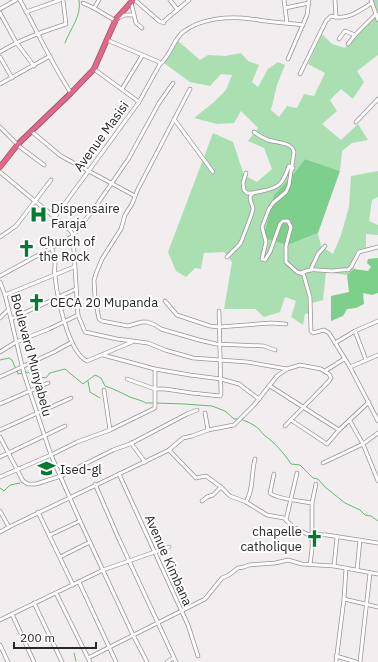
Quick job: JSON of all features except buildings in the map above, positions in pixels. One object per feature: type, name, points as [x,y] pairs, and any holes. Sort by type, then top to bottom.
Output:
[{"type":"highway","points":[[0,167],[18,144],[94,69],[116,20],[133,1]]},
{"type":"street","points":[[0,10],[16,0]]},
{"type":"street","points":[[20,0],[58,73],[71,93]]},
{"type":"street","points":[[26,12],[60,0]]},
{"type":"street","points":[[0,52],[16,42],[66,24],[63,0]]},
{"type":"street","points":[[94,8],[99,0]]},
{"type":"street","points":[[170,0],[177,9]]},
{"type":"street","points":[[133,1],[159,21],[164,23],[163,22],[177,9],[189,0]]},
{"type":"street","points":[[284,0],[287,23]]},
{"type":"street","points":[[335,0],[336,17]]},
{"type":"street","points":[[133,1],[136,23],[142,28]]},
{"type":"street","points":[[285,8],[309,1],[307,15],[288,60]]},
{"type":"street","points":[[300,74],[326,21],[331,16],[345,17],[353,15],[372,1],[378,20]]},
{"type":"street","points":[[83,3],[116,20],[126,15],[134,15]]},
{"type":"street","points":[[0,13],[16,42],[34,66]]},
{"type":"street","points":[[348,44],[355,34],[376,14]]},
{"type":"street","name":"Avenue Masisi","points":[[55,217],[139,102],[160,64],[163,62],[181,34],[195,24],[201,22],[238,18],[303,25]]},
{"type":"street","points":[[339,38],[345,31],[355,34]]},
{"type":"street","points":[[107,40],[159,62],[160,64]]},
{"type":"street","points":[[0,84],[50,56]]},
{"type":"street","points":[[122,89],[142,56]]},
{"type":"street","points":[[0,57],[12,78]]},
{"type":"street","points":[[94,69],[139,102]]},
{"type":"street","points":[[0,276],[52,249],[73,236],[129,158],[173,83]]},
{"type":"street","points":[[190,89],[135,196],[121,229],[102,259],[94,280],[95,298],[99,319],[102,321],[128,326],[147,322],[161,329],[198,340],[219,344],[264,346],[275,350]]},
{"type":"street","points":[[356,122],[378,99]]},
{"type":"street","points":[[174,119],[213,172]]},
{"type":"street","points":[[0,127],[44,165]]},
{"type":"street","points":[[31,131],[60,156],[135,196]]},
{"type":"street","points":[[254,132],[270,141],[290,146],[294,152],[293,168],[289,185],[286,192],[269,208],[262,227],[266,242],[262,259],[264,260],[270,252],[280,224],[283,221],[288,221],[291,227],[286,246],[286,262],[304,276],[310,297],[311,331],[313,333],[321,330],[327,331],[350,367],[378,421]]},
{"type":"street","points":[[246,174],[243,183],[244,190],[247,193],[254,193],[269,190],[280,184],[286,178],[289,166],[293,168]]},
{"type":"street","points":[[0,172],[71,230],[73,236],[78,315],[85,332],[117,339],[148,343],[165,350],[193,358],[247,362],[287,369]]},
{"type":"street","points":[[0,237],[16,226],[51,180]]},
{"type":"street","points":[[227,257],[242,240],[253,208],[250,200],[251,195],[254,193]]},
{"type":"street","points":[[311,269],[318,254],[325,246]]},
{"type":"street","points":[[301,273],[311,269],[334,271],[340,269],[348,270],[359,252],[378,247]]},
{"type":"street","points":[[52,249],[55,263],[54,274],[58,298],[64,321],[76,350],[87,361],[134,341]]},
{"type":"street","points":[[5,295],[74,267]]},
{"type":"street","name":"Boulevard Munyabelu","points":[[0,282],[9,309],[29,391],[51,456],[133,635],[147,662]]},
{"type":"street","points":[[11,318],[76,289]]},
{"type":"street","points":[[165,301],[177,315],[210,326],[219,327],[271,323],[286,324]]},
{"type":"street","points":[[0,318],[9,309]]},
{"type":"street","points":[[127,379],[155,389],[219,396],[221,394],[221,379],[219,360],[219,311]]},
{"type":"street","points":[[0,352],[16,342],[49,329],[78,315]]},
{"type":"street","points":[[335,343],[378,321]]},
{"type":"street","points":[[356,331],[366,360]]},
{"type":"street","points":[[0,377],[72,342]]},
{"type":"street","points":[[102,355],[155,369],[221,379],[239,384],[259,399]]},
{"type":"street","points":[[350,367],[378,355]]},
{"type":"street","points":[[325,371],[344,359]]},
{"type":"street","points":[[0,532],[95,484],[169,450],[181,439],[208,430],[234,426],[259,399],[277,376],[287,369],[300,366],[325,371],[331,378],[304,408],[285,426]]},
{"type":"street","points":[[0,477],[51,456],[77,442],[110,430],[155,408],[155,369]]},
{"type":"street","points":[[0,404],[48,383]]},
{"type":"street","points":[[270,386],[339,430]]},
{"type":"street","points":[[104,390],[110,430]]},
{"type":"street","points":[[0,430],[36,412],[71,398]]},
{"type":"street","points":[[291,420],[327,444],[339,430],[369,402]]},
{"type":"street","points":[[0,437],[23,480],[28,484],[36,484],[61,476],[113,450],[131,443],[173,420],[197,410]]},
{"type":"street","points":[[205,413],[208,430]]},
{"type":"street","points":[[350,421],[363,444],[378,480]]},
{"type":"street","points":[[0,457],[65,426]]},
{"type":"street","points":[[323,463],[363,444],[378,433]]},
{"type":"street","points":[[131,443],[145,462]]},
{"type":"street","points":[[169,450],[194,476],[198,478],[206,476],[230,496],[246,502],[268,515],[280,517],[297,529],[312,535],[328,535],[378,543]]},
{"type":"street","points":[[246,502],[251,492],[255,459]]},
{"type":"street","points":[[286,520],[297,473]]},
{"type":"street","name":"Avenue Kimbana","points":[[119,474],[188,625],[198,656]]},
{"type":"street","points":[[274,474],[270,493],[271,495],[278,498],[312,503]]},
{"type":"street","points":[[95,484],[176,662]]},
{"type":"street","points":[[310,565],[312,503],[316,484]]},
{"type":"street","points":[[202,501],[213,495],[221,487]]},
{"type":"street","points":[[0,511],[2,518],[9,527]]},
{"type":"street","points":[[38,512],[73,585]]},
{"type":"street","points":[[50,535],[80,521]]},
{"type":"street","points":[[334,566],[337,537]]},
{"type":"street","points":[[357,570],[360,540]]},
{"type":"street","points":[[60,557],[90,542]]},
{"type":"street","points":[[0,620],[103,570],[169,547]]},
{"type":"street","points":[[88,658],[205,599],[222,578],[238,568],[244,568],[249,565],[275,564],[288,560],[302,564],[334,566],[378,574]]},
{"type":"street","points":[[336,662],[344,599],[346,568]]},
{"type":"street","points":[[360,662],[370,573]]},
{"type":"street","points":[[79,582],[116,662]]},
{"type":"street","points":[[56,593],[90,662]]},
{"type":"street","points":[[344,599],[378,607]]},
{"type":"street","points":[[34,604],[62,662]]},
{"type":"street","points":[[12,614],[34,662]]},
{"type":"street","points":[[0,645],[8,662]]},
{"type":"street","points":[[336,656],[356,662]]},
{"type":"street","points":[[167,662],[173,658]]},
{"type":"green space","points":[[373,0],[378,0],[378,14]]},
{"type":"green space","points":[[378,14],[378,55],[357,71],[364,82],[353,99],[341,89],[330,100],[337,111],[322,124],[341,140],[358,124],[368,140],[352,143],[342,151],[340,171],[305,159],[274,195],[263,237],[288,245],[318,233],[321,246],[333,254],[341,235],[349,207],[351,176],[378,171],[378,197],[372,200],[369,221],[378,225],[378,235],[366,234],[366,248],[357,250],[351,264],[354,269],[347,275],[326,272],[323,300],[309,304],[310,313],[305,314],[303,325],[291,317],[296,301],[285,297],[280,312],[264,317],[255,309],[224,309],[232,262],[224,252],[204,253],[201,269],[195,268],[186,277],[176,271],[168,252],[213,133],[233,142],[244,175],[257,182],[272,169],[264,148],[248,141],[258,128],[241,111],[234,123],[217,124],[194,118],[226,90],[232,75],[221,74],[210,86],[190,82],[164,63],[178,41],[200,60],[208,55],[225,56],[241,53],[248,61],[259,65],[252,82],[258,87],[268,69],[278,62],[285,65],[277,85],[271,110],[279,117],[287,106],[297,108],[304,94],[314,96],[325,73],[308,64],[322,34],[332,44],[345,48]]},
{"type":"green space","points":[[305,159],[340,171],[318,233],[288,245],[263,238],[274,195]]},
{"type":"green space","points":[[378,258],[378,293],[372,295],[363,293],[364,304],[356,308],[347,309],[343,316],[331,321],[331,296],[349,292],[347,275],[354,269],[368,271],[371,267],[367,263],[368,259]]},
{"type":"waterway","points":[[65,43],[79,12],[79,0]]},
{"type":"waterway","points":[[0,360],[9,358],[12,360],[18,374],[28,372],[33,376],[46,378],[50,373],[65,369],[83,384],[95,375],[101,378],[105,386],[146,403],[154,403]]},
{"type":"waterway","points":[[88,381],[90,392],[100,398]]},
{"type":"waterway","points":[[157,403],[212,406],[225,411],[234,419],[237,419]]},
{"type":"waterway","points":[[241,419],[258,428],[279,448],[291,464],[300,465],[313,478],[318,479],[325,487],[345,503],[378,521]]},
{"type":"waterway","points":[[0,488],[4,491],[10,485],[20,483]]},
{"type":"waterway","points":[[74,653],[76,661]]},
{"type":"place","name":"Dispensaire Faraja","points":[[38,215]]},
{"type":"place","name":"Church of the Rock","points":[[26,248]]},
{"type":"place","name":"CECA 20 Mupanda","points":[[37,302]]},
{"type":"place","name":"Ised-gl","points":[[47,469]]},
{"type":"place","name":"chapelle catholique","points":[[315,538]]}]
